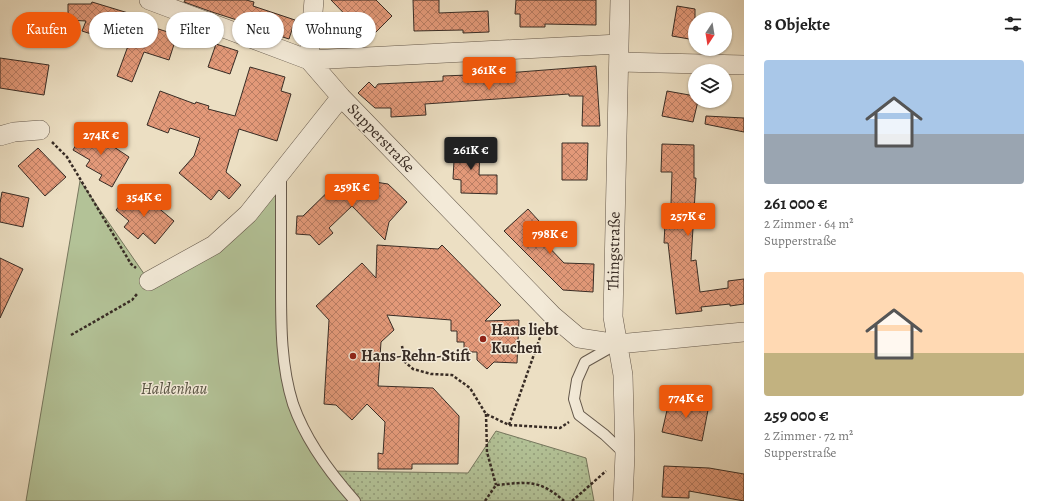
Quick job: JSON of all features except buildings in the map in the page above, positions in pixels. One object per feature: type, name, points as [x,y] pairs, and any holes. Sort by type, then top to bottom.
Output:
[{"type":"street","name":"Supperstraße","points":[[149,0],[309,60],[341,97],[553,316],[579,338],[618,344],[744,332]]},
{"type":"street","points":[[314,0],[309,60],[619,53],[744,65]]},
{"type":"street","name":"Thingstraße","points":[[620,0],[613,317],[623,375],[625,454],[623,501]]},
{"type":"street","name":"Supperstraße","points":[[149,281],[214,245],[248,214],[341,97]]},
{"type":"street","points":[[0,136],[14,132],[40,130]]},
{"type":"lane","points":[[281,172],[281,323],[283,363],[293,404],[310,442],[329,471],[355,501]]},
{"type":"lane","points":[[618,344],[585,362],[577,380],[574,399],[580,415],[605,435],[625,454]]},
{"type":"path","points":[[40,130],[67,157],[131,264],[149,281],[132,300],[71,335]]},
{"type":"path","points":[[509,425],[544,326],[553,316]]},
{"type":"path","points":[[402,346],[405,362],[413,370],[431,374],[452,375],[470,388],[486,414],[488,452],[496,485],[485,501]]},
{"type":"path","points":[[486,414],[509,425],[560,428],[580,415]]},
{"type":"path","points":[[572,501],[625,454]]},
{"type":"path","points":[[496,485],[530,482],[550,488],[564,501]]},
{"type":"green space","name":"Haldenhau","points":[[281,172],[283,363],[310,442],[355,501],[26,501],[80,181],[149,281],[214,245]]},
{"type":"green space","points":[[496,431],[586,458],[594,501],[355,501],[329,471],[468,473]]},
{"type":"place","name":"Hans liebt Kuchen","points":[[483,339]]},
{"type":"place","name":"Hans-Rehn-Stift","points":[[353,356]]}]
